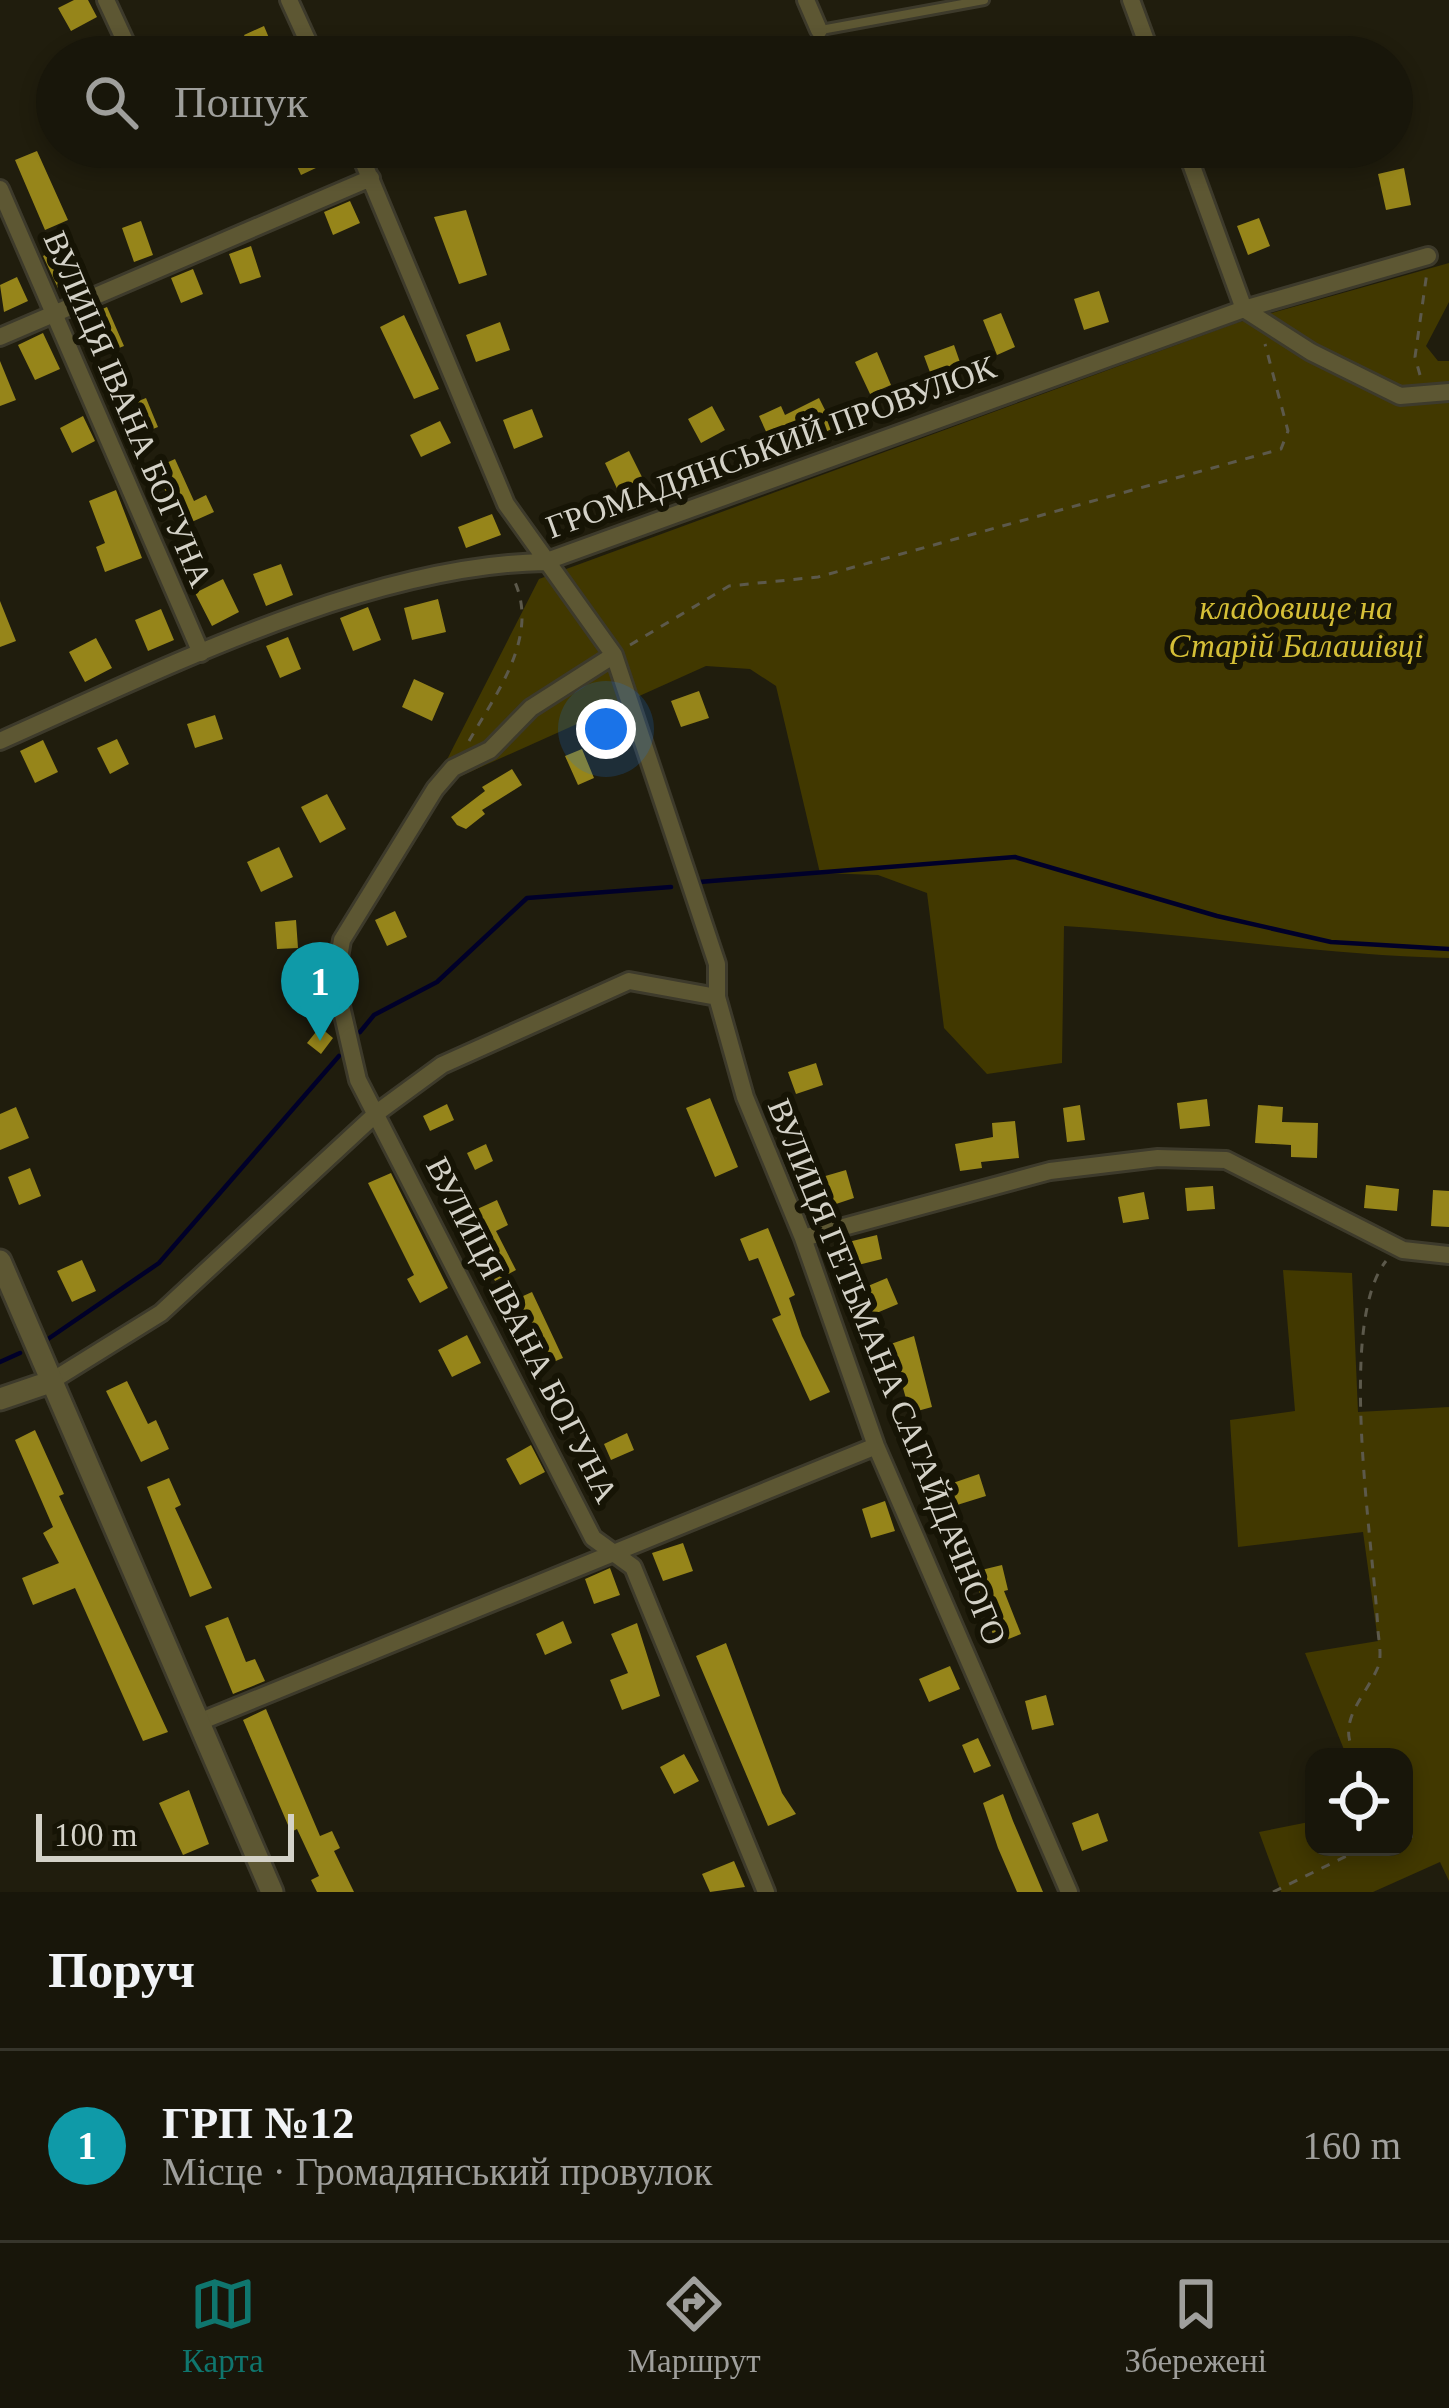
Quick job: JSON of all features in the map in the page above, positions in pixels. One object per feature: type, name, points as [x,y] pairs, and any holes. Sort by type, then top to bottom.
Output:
[{"type":"street","points":[[106,0],[122,36]]},
{"type":"street","points":[[290,0],[306,36]]},
{"type":"street","points":[[806,0],[819,30]]},
{"type":"street","points":[[1131,0],[1144,36]]},
{"type":"street","name":"ВУЛИЦЯ ГЕТЬМАНА САГАЙДАЧНОГО","points":[[365,168],[506,504],[614,655],[717,964],[717,997],[745,1097],[803,1238],[876,1446],[1069,1892]]},
{"type":"street","points":[[1193,168],[1244,309],[1311,352],[1400,396],[1449,392]]},
{"type":"street","points":[[0,337],[52,310],[370,178]]},
{"type":"street","name":"ВУЛИЦЯ ІВАНА БОГУНА","points":[[0,189],[201,652]]},
{"type":"street","name":"ГРОМАДЯНСЬКИЙ ПРОВУЛОК","points":[[0,740],[201,652],[370,593],[506,562],[544,562],[1244,309],[1428,256]]},
{"type":"street","points":[[378,1112],[358,1080],[335,980],[342,940],[367,893],[453,768],[490,750],[530,708],[614,655]]},
{"type":"street","points":[[0,1399],[50,1382],[161,1313],[378,1112],[442,1065],[629,981],[717,997]]},
{"type":"street","name":"ВУЛИЦЯ ІВАНА БОГУНА","points":[[378,1112],[593,1538],[609,1555],[633,1567],[766,1892]]},
{"type":"street","points":[[803,1238],[1050,1171],[1158,1158],[1226,1160],[1403,1250],[1449,1255]]},
{"type":"street","points":[[0,1261],[272,1892]]},
{"type":"street","points":[[199,1722],[876,1446]]},
{"type":"lane","points":[[819,30],[984,0]]},
{"type":"path","points":[[1424,394],[1415,357],[1428,256]]},
{"type":"path","points":[[614,655],[729,586],[818,577],[1281,449],[1288,431],[1263,338]]},
{"type":"path","points":[[453,768],[503,680],[526,624],[525,603],[506,562]]},
{"type":"path","points":[[1352,1748],[1346,1740],[1348,1723],[1380,1664],[1361,1342],[1370,1288],[1383,1262],[1403,1250]]},
{"type":"path","points":[[1413,1835],[1421,1834]]},
{"type":"path","points":[[1273,1892],[1347,1856]]},
{"type":"green space","name":"кладовище на Старій Балашівці","points":[[1449,263],[1449,302],[1426,346],[1438,361],[1449,361],[1449,958],[1064,926],[1062,1063],[987,1074],[944,1028],[927,893],[878,875],[820,873],[776,686],[750,669],[706,666],[432,789],[539,579],[1236,323]]},
{"type":"green space","points":[[1283,1270],[1352,1273],[1358,1412],[1449,1407],[1449,1881],[1440,1862],[1373,1892],[1281,1892],[1259,1832],[1305,1823],[1305,1856],[1413,1856],[1413,1748],[1343,1748],[1305,1653],[1378,1641],[1363,1532],[1238,1547],[1230,1420],[1295,1411]]},
{"type":"building","points":[[74,0],[88,0],[97,17],[71,31],[58,8]]},
{"type":"building","points":[[264,26],[268,36],[244,36]]},
{"type":"building","points":[[36,151],[36,168],[45,168],[68,220],[45,230],[15,160]]},
{"type":"building","points":[[1404,168],[1411,205],[1386,210],[1378,174]]},
{"type":"building","points":[[350,201],[360,223],[333,235],[324,212]]},
{"type":"building","points":[[466,210],[487,275],[459,284],[434,217]]},
{"type":"building","points":[[1259,218],[1270,246],[1248,255],[1237,226]]},
{"type":"building","points":[[141,221],[153,255],[134,262],[122,228]]},
{"type":"building","points":[[251,246],[261,277],[240,284],[229,254]]},
{"type":"building","points":[[57,249],[73,281],[58,288],[43,256]]},
{"type":"building","points":[[193,269],[203,294],[181,303],[171,278]]},
{"type":"building","points":[[17,277],[28,301],[4,312],[0,285]]},
{"type":"building","points":[[1099,291],[1109,322],[1084,330],[1074,299]]},
{"type":"building","points":[[107,307],[124,346],[104,354],[88,315]]},
{"type":"building","points":[[1001,313],[1015,347],[997,355],[983,320]]},
{"type":"building","points":[[404,315],[439,389],[414,399],[380,327]]},
{"type":"building","points":[[500,322],[510,350],[476,362],[466,335]]},
{"type":"building","points":[[43,333],[60,369],[35,380],[18,345]]},
{"type":"building","points":[[954,345],[961,365],[931,375],[924,356]]},
{"type":"building","points":[[877,352],[891,385],[870,394],[855,362]]},
{"type":"building","points":[[0,361],[16,400],[0,406]]},
{"type":"building","points":[[146,398],[158,427],[132,437],[121,408]]},
{"type":"building","points":[[819,398],[834,428],[812,438],[808,430],[773,447],[759,416],[781,406],[785,415]]},
{"type":"building","points":[[712,406],[725,430],[701,443],[688,419]]},
{"type":"building","points":[[532,409],[543,437],[514,449],[503,420]]},
{"type":"building","points":[[83,416],[95,441],[72,453],[60,428]]},
{"type":"building","points":[[440,421],[451,443],[421,457],[410,435]]},
{"type":"building","points":[[629,451],[645,483],[620,495],[605,463]]},
{"type":"building","points":[[175,459],[194,501],[206,495],[214,512],[185,525],[153,469]]},
{"type":"building","points":[[116,490],[142,558],[105,572],[96,547],[105,543],[89,501]]},
{"type":"building","points":[[492,514],[501,535],[466,548],[458,527]]},
{"type":"building","points":[[281,564],[293,595],[266,606],[253,574]]},
{"type":"building","points":[[223,579],[239,612],[212,626],[195,593]]},
{"type":"building","points":[[438,599],[446,632],[412,640],[404,608]]},
{"type":"building","points":[[0,601],[16,641],[0,647]]},
{"type":"building","points":[[368,607],[381,640],[353,651],[340,618]]},
{"type":"building","points":[[161,609],[174,640],[148,651],[135,620]]},
{"type":"building","points":[[288,637],[301,669],[280,678],[266,646]]},
{"type":"building","points":[[96,638],[112,668],[85,682],[69,652]]},
{"type":"building","points":[[414,679],[444,693],[432,721],[402,707]]},
{"type":"building","points":[[699,691],[709,718],[681,727],[671,701]]},
{"type":"building","points":[[215,715],[223,739],[195,748],[187,724]]},
{"type":"building","points":[[117,739],[129,764],[110,774],[97,748]]},
{"type":"building","points":[[43,740],[58,772],[35,783],[20,751]]},
{"type":"building","points":[[582,749],[594,778],[578,785],[565,756]]},
{"type":"building","points":[[512,769],[522,785],[482,810],[485,814],[466,829],[457,825],[451,817],[485,791],[482,787]]},
{"type":"building","points":[[327,794],[346,829],[320,843],[301,807]]},
{"type":"building","points":[[279,847],[293,877],[261,892],[247,862]]},
{"type":"building","points":[[395,911],[407,937],[387,946],[375,920]]},
{"type":"building","points":[[296,920],[298,948],[277,949],[275,922]]},
{"type":"building","points":[[320,1027],[333,1038],[321,1054],[307,1043]]},
{"type":"building","points":[[816,1063],[823,1085],[796,1094],[788,1072]]},
{"type":"building","points":[[710,1098],[738,1167],[715,1177],[686,1108]]},
{"type":"building","points":[[1207,1099],[1210,1126],[1180,1129],[1177,1103]]},
{"type":"building","points":[[447,1104],[454,1120],[430,1131],[423,1116]]},
{"type":"building","points":[[1080,1105],[1085,1140],[1067,1142],[1063,1108]]},
{"type":"building","points":[[1258,1105],[1283,1107],[1282,1122],[1318,1123],[1317,1158],[1291,1157],[1291,1145],[1255,1143]]},
{"type":"building","points":[[16,1107],[29,1138],[0,1150],[0,1114]]},
{"type":"building","points":[[1015,1121],[1019,1158],[981,1162],[982,1168],[960,1171],[955,1144],[993,1137],[992,1123]]},
{"type":"building","points":[[486,1144],[493,1161],[475,1170],[467,1153]]},
{"type":"building","points":[[30,1168],[41,1196],[19,1205],[8,1177]]},
{"type":"building","points":[[846,1170],[854,1198],[824,1208],[815,1179]]},
{"type":"building","points":[[391,1173],[448,1288],[420,1303],[407,1279],[414,1275],[368,1183]]},
{"type":"building","points":[[1366,1185],[1399,1189],[1397,1211],[1364,1208]]},
{"type":"building","points":[[1213,1186],[1215,1209],[1187,1211],[1185,1188]]},
{"type":"building","points":[[1433,1190],[1449,1191],[1449,1227],[1431,1226]]},
{"type":"building","points":[[1144,1192],[1149,1219],[1123,1223],[1118,1197]]},
{"type":"building","points":[[497,1200],[508,1225],[496,1231],[516,1270],[495,1281],[462,1216]]},
{"type":"building","points":[[768,1228],[795,1295],[789,1298],[802,1336],[830,1392],[810,1401],[772,1319],[781,1315],[758,1258],[749,1261],[740,1239]]},
{"type":"building","points":[[877,1235],[882,1259],[846,1268],[840,1244]]},
{"type":"building","points":[[82,1260],[96,1291],[72,1302],[57,1271]]},
{"type":"building","points":[[887,1278],[898,1304],[867,1317],[856,1291]]},
{"type":"building","points":[[532,1292],[563,1358],[536,1369],[505,1304]]},
{"type":"building","points":[[467,1335],[481,1363],[452,1377],[438,1350]]},
{"type":"building","points":[[914,1336],[932,1407],[910,1413],[898,1370],[889,1373],[879,1348]]},
{"type":"building","points":[[127,1381],[148,1424],[156,1420],[169,1449],[141,1462],[106,1391]]},
{"type":"building","points":[[35,1430],[64,1494],[59,1496],[168,1732],[143,1741],[75,1588],[33,1605],[22,1578],[59,1563],[43,1533],[53,1527],[15,1440]]},
{"type":"building","points":[[627,1433],[634,1450],[611,1460],[604,1444]]},
{"type":"building","points":[[531,1445],[545,1472],[520,1485],[506,1459]]},
{"type":"building","points":[[979,1474],[986,1496],[957,1505],[950,1484]]},
{"type":"building","points":[[169,1478],[181,1505],[175,1508],[212,1588],[190,1597],[147,1487]]},
{"type":"building","points":[[885,1501],[895,1531],[871,1538],[862,1509]]},
{"type":"building","points":[[683,1543],[693,1571],[663,1581],[652,1553]]},
{"type":"building","points":[[1002,1565],[1008,1590],[1004,1591],[1021,1634],[996,1644],[973,1572]]},
{"type":"building","points":[[610,1568],[620,1595],[594,1604],[585,1579]]},
{"type":"building","points":[[228,1617],[246,1662],[255,1659],[265,1681],[233,1694],[205,1626]]},
{"type":"building","points":[[563,1621],[572,1643],[545,1655],[536,1634]]},
{"type":"building","points":[[637,1623],[660,1696],[622,1710],[610,1680],[628,1673],[611,1634]]},
{"type":"building","points":[[726,1643],[782,1793],[796,1814],[768,1826],[696,1656]]},
{"type":"building","points":[[950,1666],[960,1689],[929,1702],[919,1679]]},
{"type":"building","points":[[1046,1695],[1054,1725],[1032,1730],[1025,1701]]},
{"type":"building","points":[[266,1709],[320,1836],[332,1831],[340,1848],[334,1851],[354,1892],[317,1892],[311,1880],[319,1876],[297,1829],[291,1832],[243,1720]]},
{"type":"building","points":[[978,1738],[991,1766],[974,1773],[962,1745]]},
{"type":"building","points":[[684,1754],[699,1781],[674,1794],[660,1767]]},
{"type":"building","points":[[189,1790],[209,1844],[183,1855],[159,1803]]},
{"type":"building","points":[[1003,1794],[1043,1892],[1017,1892],[998,1848],[983,1803]]},
{"type":"building","points":[[1098,1813],[1108,1841],[1082,1851],[1072,1823]]},
{"type":"building","points":[[734,1861],[745,1887],[710,1892],[702,1874]]},
{"type":"waterway","points":[[699,882],[1015,857],[1217,916],[1331,942],[1449,949]]},
{"type":"waterway","points":[[360,1032],[374,1015],[437,982],[527,898],[671,887]]},
{"type":"waterway","points":[[48,1339],[159,1263],[339,1056]]},
{"type":"waterway","points":[[0,1362],[20,1353]]},
{"type":"place","name":"ГРП №12","points":[[320,1041]]}]
